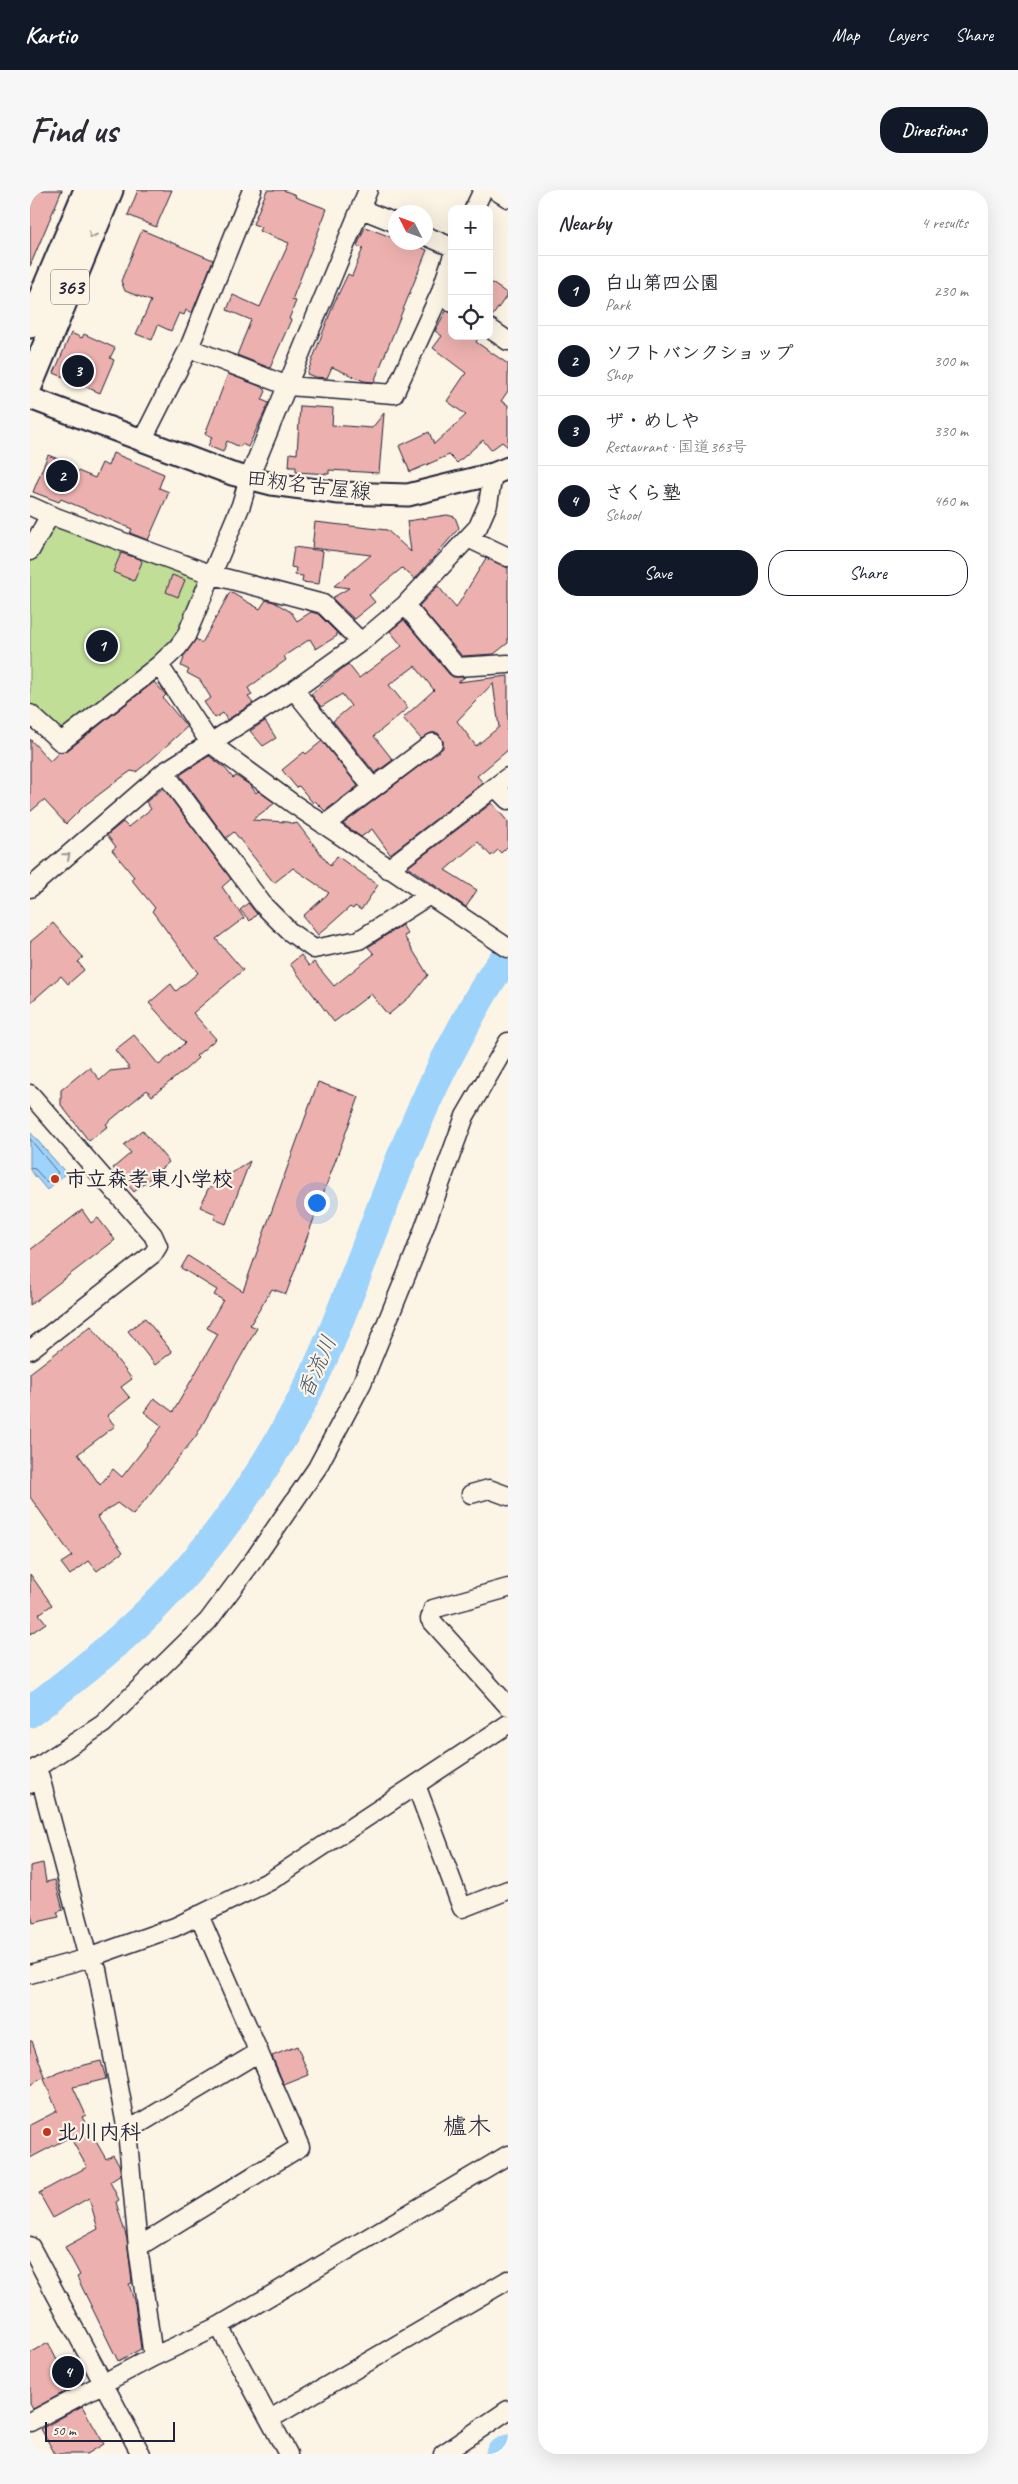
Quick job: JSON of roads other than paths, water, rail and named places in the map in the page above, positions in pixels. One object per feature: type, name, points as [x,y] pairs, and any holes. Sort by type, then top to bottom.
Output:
[{"type":"highway","name":"363","points":[[30,325],[87,190]]},
{"type":"highway","name":"363","points":[[30,384],[110,190]]},
{"type":"main road","name":"田籾名古屋線","points":[[30,398],[232,474],[339,493],[408,495],[500,471]]},
{"type":"street","points":[[142,441],[189,348],[252,190]]},
{"type":"street","points":[[30,714],[61,742],[159,665],[178,647],[186,636],[213,575],[241,505],[249,478],[368,190]]},
{"type":"street","points":[[476,205],[483,190]]},
{"type":"street","points":[[495,190],[508,198]]},
{"type":"street","points":[[361,209],[388,220]]},
{"type":"street","points":[[433,239],[448,245]]},
{"type":"street","points":[[189,348],[288,386],[394,394],[446,298],[448,285]]},
{"type":"street","points":[[493,331],[508,341]]},
{"type":"street","points":[[30,888],[164,772],[294,690],[361,642],[405,605],[478,527],[500,471]]},
{"type":"street","points":[[30,506],[213,575],[323,604],[361,642]]},
{"type":"street","points":[[30,551],[50,515]]},
{"type":"street","points":[[468,538],[508,557]]},
{"type":"street","points":[[405,605],[457,667],[508,664]]},
{"type":"street","points":[[159,665],[210,743],[324,825],[508,948]]},
{"type":"street","points":[[294,690],[373,788]]},
{"type":"street","points":[[324,825],[433,743]]},
{"type":"street","points":[[164,772],[264,906],[290,932],[314,949],[359,940],[428,896]]},
{"type":"street","points":[[388,869],[504,788]]},
{"type":"street","points":[[30,1772],[103,1724],[208,1621],[255,1558],[317,1468],[362,1382],[414,1256],[465,1116],[508,1042]]},
{"type":"street","points":[[30,1094],[153,1235],[158,1246],[153,1254],[30,1350]]},
{"type":"street","points":[[471,1494],[489,1488],[508,1496]]},
{"type":"street","points":[[508,1588],[433,1610],[430,1620],[508,1706]]},
{"type":"street","points":[[30,1974],[88,1958],[175,1927],[270,1881],[508,1724]]},
{"type":"street","points":[[30,1784],[40,1777],[88,1958],[97,1969],[127,2131],[138,2247],[153,2357]]},
{"type":"street","points":[[416,1785],[462,1908],[508,1890]]},
{"type":"street","points":[[138,2247],[300,2147],[200,1915]]},
{"type":"street","points":[[127,2131],[259,2052]]},
{"type":"street","points":[[30,2422],[153,2357],[219,2326],[508,2155]]},
{"type":"street","points":[[30,2246],[141,2454]]},
{"type":"street","points":[[270,2419],[508,2280]]},
{"type":"street","points":[[219,2326],[288,2454]]},
{"type":"street","points":[[443,2454],[508,2410]]},
{"type":"water","points":[[30,1132],[66,1173],[47,1190],[30,1170]]},
{"type":"waterway","name":"香流川","points":[[30,1712],[93,1662],[152,1609],[180,1580],[206,1548],[255,1481],[298,1409],[316,1373],[406,1147],[439,1073],[481,995],[508,955]]},
{"type":"waterway","points":[[501,2454],[508,2450]]},
{"type":"place","name":"ザ・めしや","points":[[78,371]]},
{"type":"place","name":"ソフトバンクショップ","points":[[62,476]]},
{"type":"place","name":"白山第四公園","points":[[102,646]]},
{"type":"place","name":"市立森孝東小学校","points":[[55,1179]]},
{"type":"place","name":"北川内科","points":[[47,2132]]},
{"type":"place","name":"さくら塾","points":[[68,2372]]},
{"type":"district","name":"櫨木","points":[[467,2126]]}]
